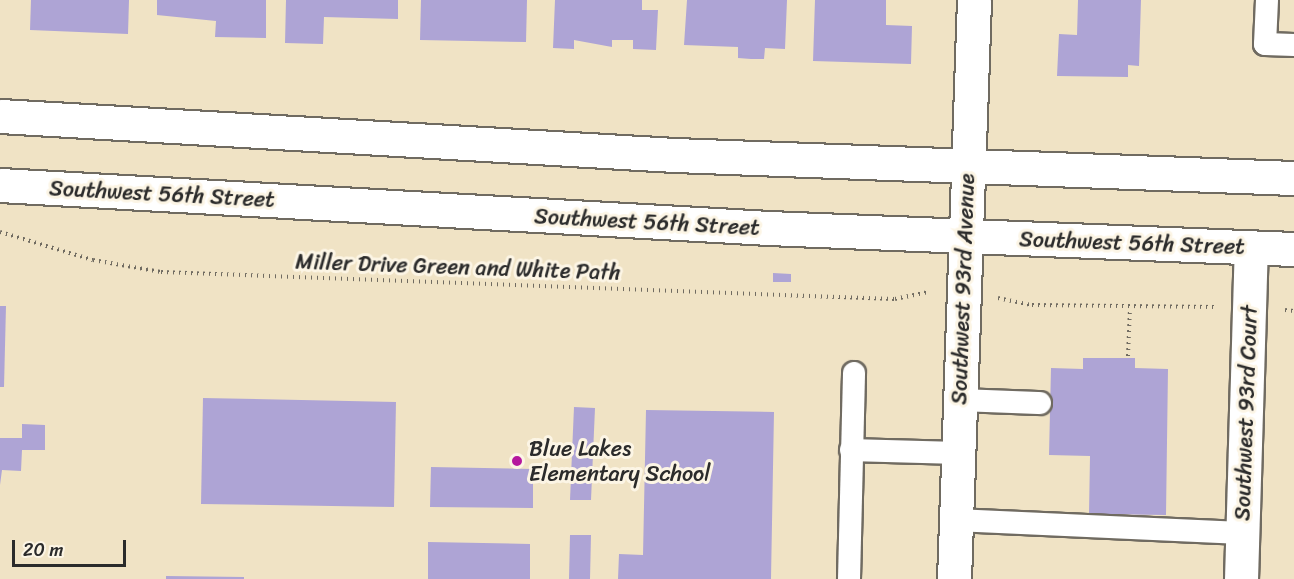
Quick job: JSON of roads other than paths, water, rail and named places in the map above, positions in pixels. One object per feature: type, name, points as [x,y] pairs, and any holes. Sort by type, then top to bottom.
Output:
[{"type":"main road","name":"Southwest 93rd Avenue","points":[[954,579],[958,400],[974,0]]},
{"type":"main road","points":[[0,116],[968,166],[1294,178]]},
{"type":"main road","name":"Southwest 56th Street","points":[[0,185],[965,236],[1294,249]]},
{"type":"main road","name":"Southwest 93rd Court","points":[[1241,579],[1251,247]]},
{"type":"lane","points":[[1267,0],[1265,44],[1294,45]]},
{"type":"lane","points":[[849,579],[854,373]]},
{"type":"lane","points":[[958,400],[1040,403]]},
{"type":"lane","points":[[851,450],[957,453]]},
{"type":"lane","points":[[955,520],[1242,533]]},
{"type":"place","name":"Blue Lakes Elementary School","points":[[517,461]]}]
